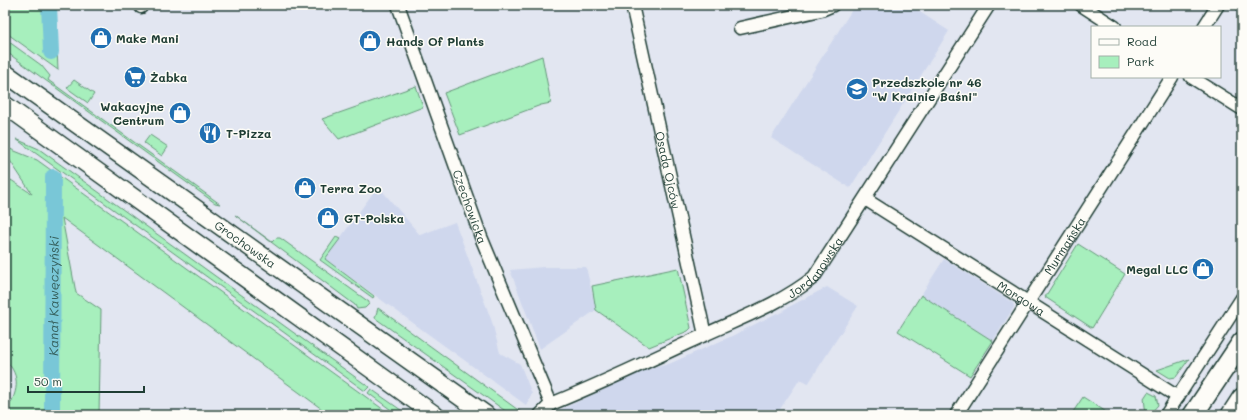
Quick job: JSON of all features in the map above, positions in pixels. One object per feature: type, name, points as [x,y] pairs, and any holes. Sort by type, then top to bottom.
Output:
[{"type":"main road","name":"Grochowska","points":[[5,74],[486,415]]},
{"type":"main road","points":[[5,105],[436,415]]},
{"type":"main road","points":[[1193,415],[1242,342]]},
{"type":"main road","points":[[1231,415],[1242,398]]},
{"type":"street","name":"Czechowicka","points":[[398,5],[481,237],[551,404]]},
{"type":"street","name":"Osada Ojców","points":[[632,5],[705,335]]},
{"type":"street","points":[[740,28],[821,10],[833,5]]},
{"type":"street","name":"Jordanowska","points":[[540,415],[551,404],[705,335],[775,301],[799,288],[814,277],[989,5]]},
{"type":"street","points":[[1081,5],[1112,26]]},
{"type":"street","points":[[1205,26],[1218,5]]},
{"type":"street","name":"Murmańska","points":[[956,415],[1171,78]]},
{"type":"street","points":[[1193,78],[1242,109]]},
{"type":"street","name":"Morgowa","points":[[865,198],[1178,397]]},
{"type":"street","points":[[1166,415],[1242,298]]},
{"type":"shaded area","name":"Przedszkole nr 46 \"W Krainie Baśni\"","points":[[855,5],[909,5],[949,31],[850,188],[771,138]]},
{"type":"shaded area","points":[[378,186],[420,235],[455,222],[492,322],[500,353],[520,364],[532,394],[526,405],[325,259]]},
{"type":"shaded area","points":[[944,259],[1013,303],[1014,307],[993,341],[921,295]]},
{"type":"shaded area","points":[[544,267],[586,267],[596,310],[540,349],[510,270]]},
{"type":"shaded area","points":[[827,287],[858,306],[808,384],[800,379],[776,415],[551,414],[649,369],[669,364],[732,336],[777,313],[778,314],[784,311],[783,310]]},
{"type":"green space","points":[[5,5],[55,5],[58,70],[5,32]]},
{"type":"green space","points":[[5,39],[41,65],[50,76],[48,80],[220,204],[215,203],[5,51]]},
{"type":"green space","points":[[542,56],[551,103],[541,105],[460,135],[444,93]]},
{"type":"green space","points":[[74,80],[94,94],[88,103],[67,88]]},
{"type":"green space","points":[[416,86],[423,107],[339,139],[322,119]]},
{"type":"green space","points":[[150,135],[168,147],[162,156],[144,143]]},
{"type":"green space","points":[[16,139],[39,149],[369,387],[365,391]]},
{"type":"green space","points":[[5,147],[37,160],[391,415],[330,415],[62,218],[76,293],[101,310],[99,415],[5,415],[5,412],[13,399],[16,385],[14,372],[5,360],[6,186],[11,180],[32,194],[5,153]]},
{"type":"green space","points":[[235,215],[272,242],[276,238],[280,238],[369,302],[369,304],[365,308],[357,309],[355,305]]},
{"type":"green space","points":[[336,237],[340,239],[325,259],[374,296],[373,298],[320,260]]},
{"type":"green space","points":[[1078,244],[1125,274],[1092,328],[1045,297]]},
{"type":"green space","points":[[678,268],[691,328],[688,331],[649,347],[596,310],[592,286]]},
{"type":"green space","points":[[921,295],[993,341],[970,376],[898,331]]},
{"type":"green space","points":[[378,308],[525,415],[511,415],[375,318]]},
{"type":"green space","points":[[1189,359],[1176,377],[1170,378],[1157,370]]},
{"type":"green space","points":[[371,389],[408,415],[398,415],[368,393]]},
{"type":"green space","points":[[1148,392],[1156,396],[1158,405],[1149,415],[1146,415],[1144,398]]},
{"type":"green space","points":[[1083,397],[1111,415],[1071,415]]},
{"type":"waterway","name":"Kanał Kawęczyński","points":[[49,5],[51,52]]},
{"type":"waterway","name":"Kanał Kawęczyński","points":[[52,415],[53,177]]},
{"type":"place","name":"Make Mani","points":[[101,38]]},
{"type":"place","name":"Hands Of Plants","points":[[370,41]]},
{"type":"place","name":"Żabka","points":[[135,77]]},
{"type":"place","name":"Przedszkole nr 46 \"W Krainie Baśni\"","points":[[857,89]]},
{"type":"place","name":"Wakacyjne Centrum","points":[[180,113]]},
{"type":"place","name":"T-Pizza","points":[[210,133]]},
{"type":"place","name":"Terra Zoo","points":[[305,188]]},
{"type":"place","name":"GT-Polska","points":[[328,218]]},
{"type":"place","name":"Megal LLC","points":[[1203,269]]}]
